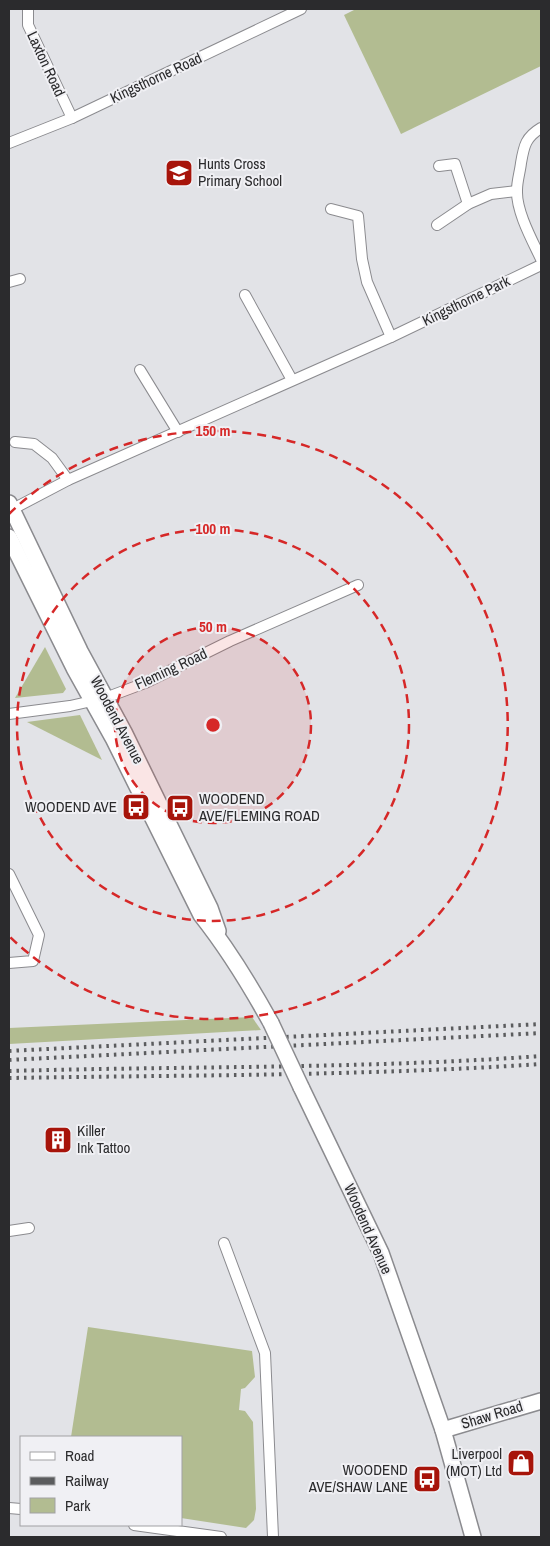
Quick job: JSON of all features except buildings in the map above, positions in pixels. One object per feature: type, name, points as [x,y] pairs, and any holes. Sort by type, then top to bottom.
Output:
[{"type":"street","name":"Laxton Road","points":[[28,9],[28,25],[72,118]]},
{"type":"street","name":"Kingsthorne Road","points":[[9,143],[72,118],[301,9]]},
{"type":"street","points":[[541,128],[530,135],[523,149],[516,191],[527,230],[541,259]]},
{"type":"street","points":[[439,166],[455,164],[468,204]]},
{"type":"street","points":[[437,225],[468,204],[492,194],[516,191]]},
{"type":"street","points":[[331,209],[358,216],[362,259],[367,282],[391,337]]},
{"type":"street","name":"Kingsthorne Park","points":[[10,508],[68,480],[391,337],[541,265]]},
{"type":"street","points":[[9,282],[20,279]]},
{"type":"street","points":[[245,295],[292,380]]},
{"type":"street","points":[[140,370],[178,432]]},
{"type":"street","points":[[15,442],[34,444],[52,458],[68,480]]},
{"type":"street","name":"Woodend Avenue","points":[[10,508],[80,651],[99,699]]},
{"type":"street","name":"Woodend Avenue","points":[[9,537],[99,699],[124,732],[210,908],[221,939],[271,1023],[381,1253],[443,1430],[473,1537]]},
{"type":"street","name":"Fleming Road","points":[[9,714],[62,707],[99,699],[145,683],[230,641],[358,585]]},
{"type":"street","points":[[9,874],[39,935],[33,961],[9,963]]},
{"type":"street","points":[[9,1232],[29,1228]]},
{"type":"street","points":[[224,1243],[265,1353],[273,1537]]},
{"type":"street","name":"Shaw Road","points":[[443,1430],[541,1401]]},
{"type":"street","points":[[141,1526],[221,1537]]},
{"type":"green space","points":[[356,9],[541,9],[541,66],[401,134],[344,15]]},
{"type":"green space","points":[[45,647],[66,689],[63,693],[15,698]]},
{"type":"green space","points":[[80,715],[102,760],[27,722]]},
{"type":"green space","points":[[252,1017],[261,1030],[9,1044],[9,1028]]},
{"type":"green space","points":[[88,1327],[252,1351],[255,1377],[245,1388],[241,1389],[239,1410],[245,1411],[253,1422],[256,1509],[254,1520],[246,1528],[182,1518],[182,1436],[71,1436]]},
{"type":"railway","points":[[9,1051],[541,1024]]},
{"type":"railway","points":[[9,1060],[541,1033]]},
{"type":"railway","points":[[9,1071],[342,1065],[541,1056]]},
{"type":"railway","points":[[9,1078],[342,1073],[541,1064]]},
{"type":"place","name":"Hunts Cross Primary School","points":[[179,173]]},
{"type":"place","name":"WOODEND AVE","points":[[136,807]]},
{"type":"place","name":"WOODEND AVE/FLEMING ROAD","points":[[180,808]]},
{"type":"place","name":"Killer Ink Tattoo","points":[[58,1140]]},
{"type":"place","name":"Liverpool (MOT) Ltd","points":[[521,1463]]},
{"type":"place","name":"WOODEND AVE/SHAW LANE","points":[[427,1479]]}]
